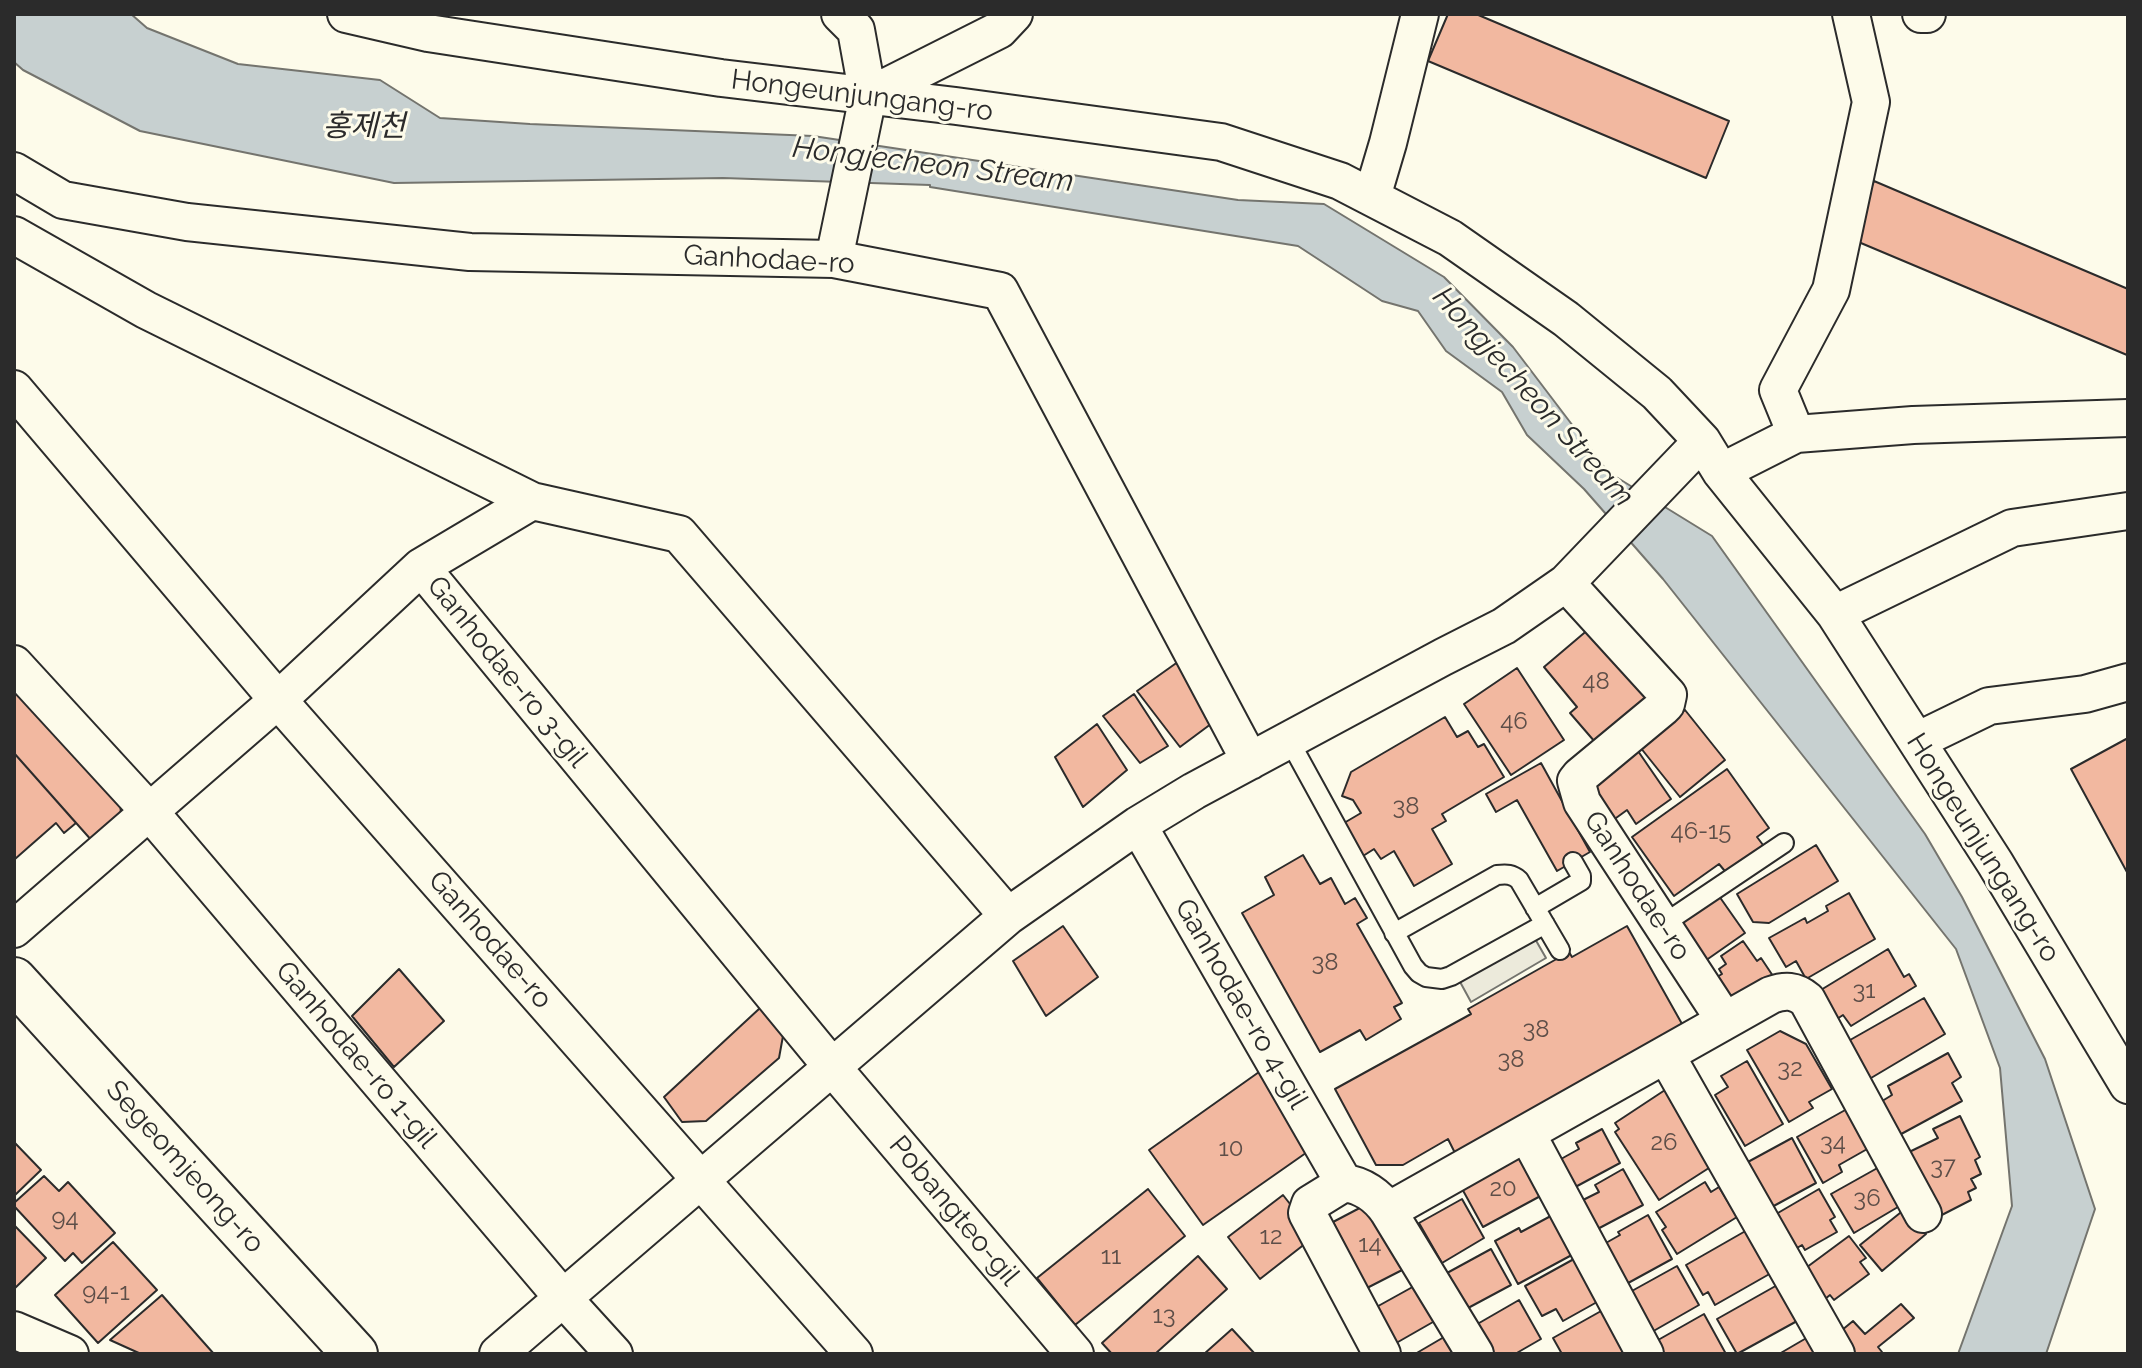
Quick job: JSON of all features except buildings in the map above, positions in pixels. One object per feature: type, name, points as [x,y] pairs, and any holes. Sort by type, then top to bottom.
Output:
[{"type":"main road","name":"Segeomjeong-ro","points":[[14,980],[355,1354]]},
{"type":"street","name":"Hongeunjungang-ro","points":[[346,14],[428,33],[513,30],[721,78],[1221,142],[1340,181],[1450,238],[1566,319],[1657,393],[1696,447],[1721,472],[1835,614],[1995,863],[2128,1085]]},
{"type":"street","points":[[834,259],[868,96],[856,30],[840,14]]},
{"type":"street","points":[[868,96],[999,30],[1014,14]]},
{"type":"street","points":[[1372,197],[1420,14]]},
{"type":"street","points":[[1796,434],[1778,390],[1831,290],[1871,102],[1851,14]]},
{"type":"street","name":"Ganhodae-ro","points":[[14,171],[63,200],[187,222],[470,252],[834,259],[1000,291],[1250,761]]},
{"type":"street","points":[[14,235],[146,310],[532,501],[679,534],[1008,916]]},
{"type":"street","name":"Ganhodae-ro","points":[[14,389],[278,700],[854,1354]]},
{"type":"street","points":[[1721,472],[1796,434],[1913,425],[2128,418]]},
{"type":"street","points":[[498,1354],[1008,916],[1138,825],[1194,791],[1504,626],[1569,580],[1696,447]]},
{"type":"street","name":"Ganhodae-ro 3-gil","points":[[532,501],[421,567],[833,1068]]},
{"type":"street","points":[[1835,614],[2012,528],[2128,511]]},
{"type":"street","points":[[14,929],[278,700],[421,567]]},
{"type":"street","name":"Ganhodae-ro","points":[[1569,580],[1668,695],[1662,708],[1580,776],[1576,781],[1582,802],[1725,1021]]},
{"type":"street","name":"Ganhodae-ro 1-gil","points":[[14,664],[149,811],[614,1354]]},
{"type":"street","points":[[1917,741],[1989,706],[2085,694],[2128,682]]},
{"type":"street","name":"Ganhodae-ro 4-gil","points":[[1138,825],[1344,1183]]},
{"type":"street","points":[[1388,1211],[1725,1021],[1780,992],[1790,991],[1807,1000],[1923,1214]]},
{"type":"street","points":[[1666,1055],[1836,1354]]},
{"type":"street","name":"Pobangteo-gil","points":[[833,1068],[1075,1354]]},
{"type":"street","points":[[1527,1134],[1645,1354]]},
{"type":"street","points":[[1382,1354],[1307,1213],[1310,1204],[1344,1183],[1356,1185],[1382,1202],[1475,1354]]},
{"type":"street","points":[[14,1330],[70,1354]]},
{"type":"lane","points":[[1289,740],[1394,933],[1419,973],[1426,977],[1442,979],[1451,976],[1540,916],[1581,881],[1573,862]]},
{"type":"lane","points":[[1662,925],[1784,843]]},
{"type":"lane","points":[[1394,933],[1497,875],[1513,875],[1519,880],[1560,950]]},
{"type":"shaded area","points":[[1534,937],[1546,958],[1471,1002],[1459,980]]},
{"type":"water","points":[[14,14],[131,14],[147,28],[238,64],[380,80],[440,118],[813,136],[1238,200],[1324,204],[1444,277],[1513,347],[1608,472],[1712,536],[1925,834],[1962,897],[2045,1059],[2095,1209],[2046,1354],[1958,1354],[2012,1206],[2000,1068],[1956,949],[1663,579],[1584,489],[1527,435],[1502,392],[1446,351],[1418,311],[1382,301],[1298,246],[930,185],[723,178],[394,183],[140,131],[23,70],[14,62]]},
{"type":"water label","name":"홍제천","points":[[364,127]]},
{"type":"water label","name":"Hongjecheon Stream","points":[[933,165]]},
{"type":"water label","name":"Hongjecheon Stream","points":[[1533,397]]}]
